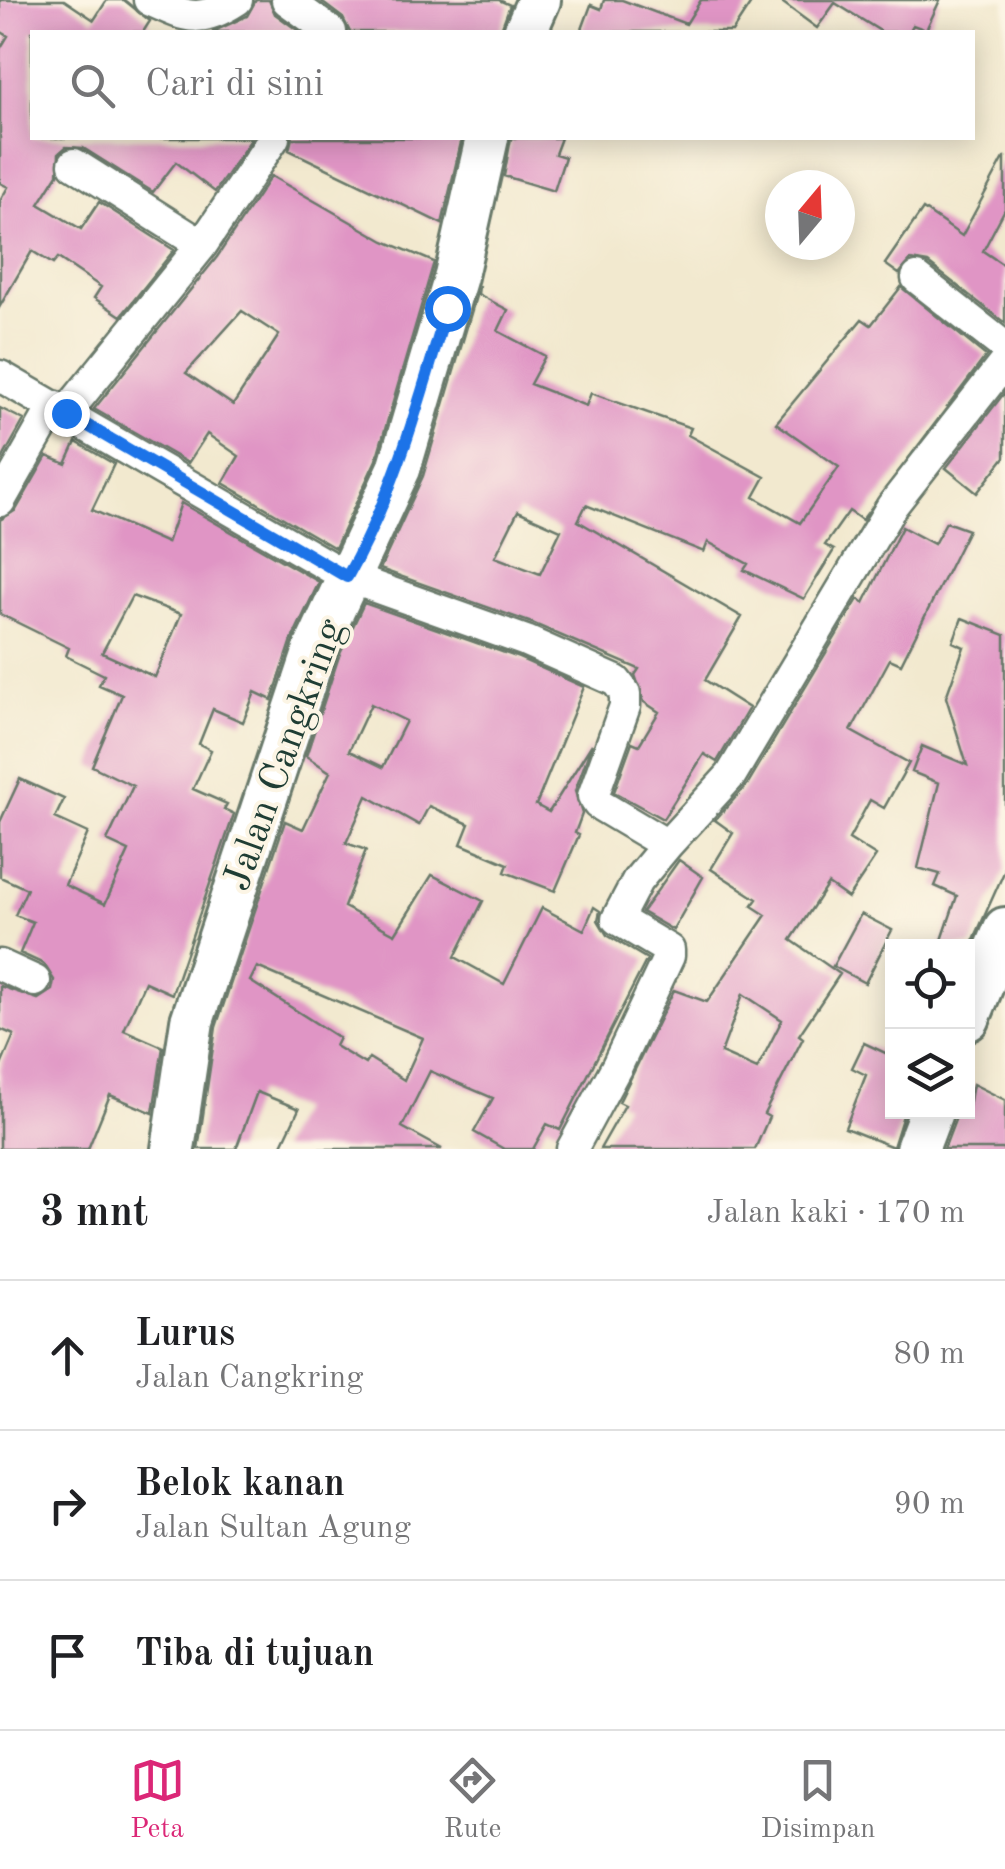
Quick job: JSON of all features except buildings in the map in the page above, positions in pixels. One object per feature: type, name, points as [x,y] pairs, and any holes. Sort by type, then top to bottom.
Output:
[{"type":"street","points":[[149,0],[191,19],[210,15],[236,0]]},
{"type":"street","points":[[286,0],[328,30]]},
{"type":"street","points":[[526,30],[538,0]]},
{"type":"street","points":[[0,501],[60,410],[202,245],[273,140]]},
{"type":"street","name":"Jalan Cangkring","points":[[173,1149],[192,1021],[316,648],[347,577],[379,520],[399,468],[456,276],[487,140]]},
{"type":"street","points":[[74,164],[202,245]]},
{"type":"street","points":[[918,278],[1005,347]]},
{"type":"street","points":[[572,1149],[618,1066],[669,956],[669,950],[617,918],[637,881],[730,775],[892,506],[1005,362]]},
{"type":"street","points":[[0,376],[347,577],[526,641],[616,681],[625,693],[625,706],[593,796],[598,804],[667,845]]},
{"type":"street","points":[[975,1002],[1005,928]]},
{"type":"street","points":[[0,965],[35,982]]},
{"type":"street","points":[[918,1149],[929,1119]]},
{"type":"route","points":[[66,413],[347,577],[379,520],[399,468],[447,308]]}]
